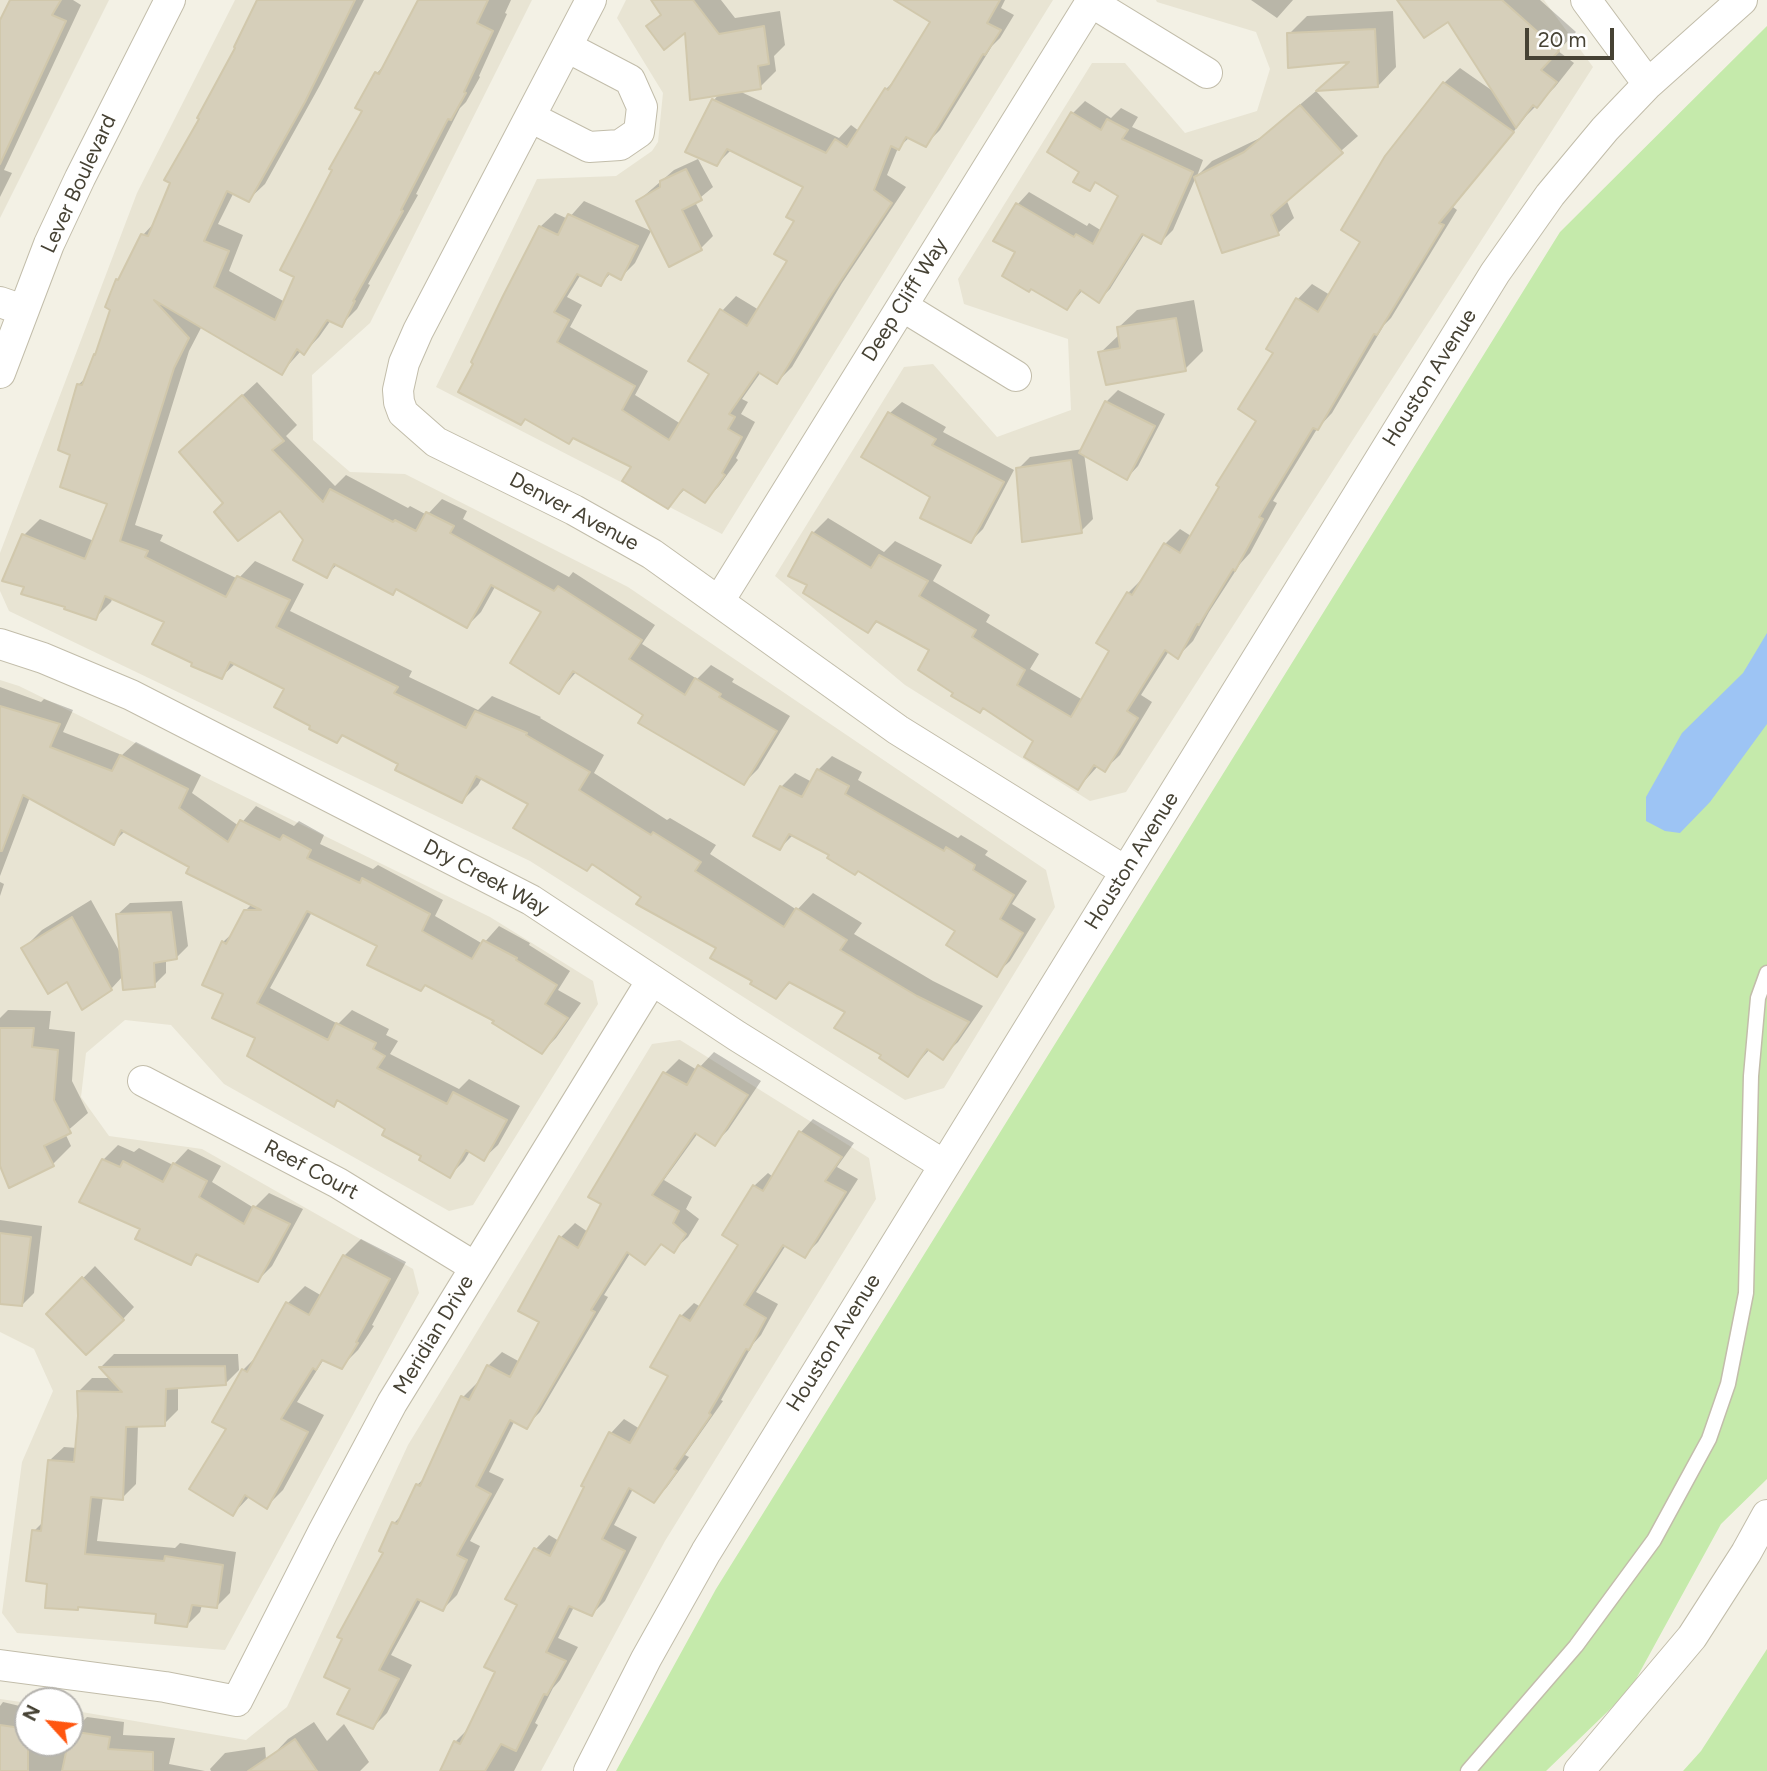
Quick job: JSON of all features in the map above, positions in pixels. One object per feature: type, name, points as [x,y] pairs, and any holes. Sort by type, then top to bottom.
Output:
[{"type":"street","name":"Lever Boulevard","points":[[0,373],[12,306],[49,244],[170,0]]},
{"type":"street","name":"Denver Avenue","points":[[592,0],[418,331],[404,363],[398,390],[403,413],[436,442],[596,522],[652,554],[898,730],[1125,871]]},
{"type":"street","points":[[1586,0],[1648,84]]},
{"type":"street","name":"Houston Avenue","points":[[589,1771],[646,1659],[706,1552],[1495,273],[1550,195],[1605,129],[1648,84],[1742,0]]},
{"type":"street","points":[[1092,1],[1207,73]]},
{"type":"street","name":"Deep Cliff Way","points":[[719,601],[1092,1]]},
{"type":"street","points":[[530,117],[589,147],[620,145],[639,132],[642,107],[630,80],[567,47]]},
{"type":"street","points":[[902,306],[1016,376]]},
{"type":"street","name":"Dry Creek Way","points":[[0,644],[43,658],[131,695],[519,894],[582,932],[737,1036],[944,1165]]},
{"type":"street","name":"Meridian Drive","points":[[0,1665],[165,1686],[237,1702],[323,1532],[392,1404],[652,980]]},
{"type":"street","name":"Reef Court","points":[[143,1081],[338,1183],[475,1267]]},
{"type":"street","points":[[1579,1771],[1692,1637],[1767,1515]]},
{"type":"lane","points":[[1468,1771],[1576,1647],[1623,1583],[1654,1540],[1709,1439],[1728,1384],[1746,1293],[1751,1076],[1758,998],[1767,973]]},
{"type":"shaded area","points":[[0,0],[109,0],[0,218]]},
{"type":"shaded area","points":[[235,0],[532,0],[370,323],[312,375],[313,440],[350,472],[405,474],[628,587],[1046,870],[1055,907],[944,1088],[905,1100],[530,861],[9,611],[0,591],[0,553],[137,193]]},
{"type":"shaded area","points":[[626,0],[1053,0],[722,534],[436,387],[537,179],[616,176],[652,151],[658,142],[663,93],[617,18]]},
{"type":"shaded area","points":[[1156,0],[1544,0],[1593,67],[1126,792],[1090,801],[905,685],[775,576],[904,367],[933,364],[997,437],[1071,410],[1068,339],[964,304],[958,279],[1092,63],[1125,63],[1185,133],[1257,111],[1270,69],[1256,32]]},
{"type":"shaded area","points":[[0,680],[19,686],[490,917],[593,981],[598,1004],[473,1205],[449,1211],[224,1084],[171,1025],[125,1020],[86,1053],[81,1097],[109,1136],[202,1149],[413,1269],[419,1293],[225,1650],[17,1633],[2,1613],[22,1462],[53,1391],[34,1349],[0,1332]]},
{"type":"shaded area","points":[[680,1040],[869,1158],[876,1199],[665,1541],[541,1771],[0,1771],[0,1699],[14,1701],[14,1757],[84,1757],[84,1712],[246,1740],[287,1707],[408,1445],[652,1044]]},
{"type":"green space","points":[[1767,26],[1767,1479],[1721,1524],[1630,1690],[1546,1771],[616,1771],[716,1589],[1560,232]]},
{"type":"green space","points":[[1767,1649],[1767,1771],[1683,1771],[1701,1751]]},
{"type":"water","points":[[1767,633],[1767,724],[1710,802],[1680,833],[1665,831],[1646,821],[1646,797],[1682,733],[1743,673]]},
{"type":"building","points":[[10,0],[61,0],[52,15],[66,21],[0,164],[0,20]]},
{"type":"building","points":[[257,0],[355,0],[305,102],[249,202],[227,191],[204,241],[229,251],[214,287],[275,320],[294,277],[280,270],[332,170],[329,169],[362,111],[355,108],[375,72],[379,74],[418,0],[488,0],[477,23],[493,31],[464,92],[466,93],[451,120],[448,119],[342,327],[327,320],[304,355],[297,349],[282,375],[154,300],[189,338],[174,368],[120,541],[148,551],[145,557],[226,597],[237,576],[290,600],[276,627],[398,687],[394,693],[466,728],[475,711],[527,733],[526,735],[590,772],[579,790],[651,835],[653,832],[701,862],[695,871],[784,927],[796,908],[847,940],[840,950],[917,996],[969,1022],[943,1060],[927,1049],[908,1077],[879,1058],[881,1055],[834,1028],[845,1012],[789,982],[776,999],[750,984],[752,981],[710,958],[716,948],[636,904],[641,897],[592,864],[587,871],[513,828],[528,804],[476,776],[462,803],[395,770],[398,764],[342,735],[337,743],[274,707],[284,689],[230,662],[222,679],[191,666],[192,663],[152,644],[164,622],[105,596],[96,620],[64,609],[65,607],[21,594],[24,587],[2,581],[22,534],[85,559],[107,504],[60,487],[70,455],[58,450],[77,384],[82,385],[95,355],[110,310],[105,307],[116,279],[118,280],[141,234],[148,236],[170,183],[164,180],[199,119],[197,118],[235,48]]},
{"type":"building","points":[[651,0],[693,0],[719,34],[764,26],[769,64],[758,66],[761,89],[690,100],[685,33],[664,50],[646,26],[661,15]]},
{"type":"building","points":[[894,0],[1000,0],[987,23],[1001,30],[985,55],[983,54],[926,147],[906,137],[899,150],[891,146],[874,190],[892,203],[777,384],[758,372],[729,414],[735,417],[728,429],[742,437],[722,473],[725,475],[705,503],[683,489],[668,509],[622,481],[631,467],[573,438],[569,444],[525,419],[521,425],[458,392],[539,226],[558,235],[568,214],[638,246],[621,280],[608,273],[601,286],[577,274],[554,312],[569,320],[557,342],[635,386],[622,410],[669,440],[709,374],[688,361],[720,309],[747,326],[787,261],[774,254],[794,221],[786,217],[803,187],[727,149],[717,166],[685,152],[712,99],[826,153],[835,139],[847,147],[885,88],[888,90],[930,22]]},
{"type":"building","points":[[1397,0],[1502,0],[1559,51],[1541,70],[1557,82],[1537,108],[1533,105],[1516,128],[1448,22],[1424,38]]},
{"type":"building","points":[[1375,29],[1378,87],[1316,91],[1349,62],[1288,68],[1287,33]]},
{"type":"building","points":[[1443,82],[1514,132],[1439,223],[1444,225],[1377,335],[1374,334],[1318,430],[1313,428],[1259,517],[1263,519],[1235,571],[1233,569],[1199,625],[1197,624],[1178,659],[1165,650],[1127,711],[1138,718],[1105,772],[1094,765],[1078,790],[1024,757],[1033,741],[983,708],[980,713],[951,696],[953,693],[918,670],[929,650],[876,621],[868,633],[803,593],[807,585],[788,576],[812,532],[871,568],[879,555],[928,581],[919,596],[976,630],[972,637],[1025,670],[1017,685],[1071,717],[1109,651],[1096,643],[1127,592],[1132,595],[1164,543],[1180,553],[1219,487],[1216,485],[1256,421],[1238,409],[1273,353],[1266,349],[1296,298],[1318,312],[1360,242],[1341,230],[1385,156]]},
{"type":"building","points":[[1300,105],[1343,153],[1271,215],[1279,235],[1222,253],[1194,177],[1244,152]]},
{"type":"building","points":[[1071,112],[1101,130],[1107,119],[1128,130],[1122,139],[1193,172],[1161,244],[1142,234],[1099,303],[1080,290],[1067,310],[1002,276],[1015,252],[993,241],[1016,203],[1074,237],[1076,234],[1093,244],[1118,196],[1095,182],[1090,191],[1073,182],[1079,172],[1047,152]]},
{"type":"building","points":[[686,169],[702,200],[682,210],[702,250],[669,267],[636,201],[660,187],[660,181]]},
{"type":"building","points":[[1176,318],[1186,371],[1106,385],[1098,352],[1120,348],[1117,327]]},
{"type":"building","points":[[242,395],[284,441],[272,450],[323,502],[330,489],[416,531],[426,512],[454,526],[450,533],[554,591],[558,586],[642,640],[629,659],[685,695],[695,678],[721,694],[719,697],[777,731],[744,785],[638,723],[643,715],[573,671],[559,694],[510,663],[541,612],[491,585],[467,628],[396,589],[393,595],[334,564],[327,578],[293,560],[303,540],[280,511],[238,541],[214,512],[223,503],[179,452]]},
{"type":"building","points":[[1105,401],[1155,426],[1127,480],[1079,453]]},
{"type":"building","points":[[888,412],[936,439],[932,445],[1004,482],[971,543],[920,518],[930,497],[861,457]]},
{"type":"building","points":[[1071,460],[1082,533],[1022,542],[1016,468]]},
{"type":"building","points":[[0,706],[60,724],[50,747],[112,771],[120,755],[188,789],[179,808],[228,842],[240,820],[280,840],[283,835],[311,850],[307,858],[360,883],[362,878],[430,914],[422,931],[472,959],[483,940],[517,958],[516,960],[557,985],[545,1004],[568,1018],[542,1054],[492,1023],[494,1021],[425,985],[421,991],[367,965],[377,946],[307,911],[257,1003],[328,1040],[336,1023],[376,1043],[373,1049],[385,1056],[377,1068],[447,1104],[453,1092],[507,1120],[484,1161],[466,1150],[450,1178],[419,1160],[421,1156],[382,1135],[385,1129],[337,1100],[334,1107],[247,1056],[255,1038],[212,1018],[223,994],[202,985],[222,941],[226,944],[244,910],[261,910],[186,873],[189,867],[121,830],[114,845],[23,795],[0,851]]},
{"type":"building","points":[[817,769],[849,786],[845,794],[944,851],[946,847],[975,865],[973,870],[1014,895],[1000,919],[1023,933],[997,977],[946,945],[955,931],[858,871],[855,875],[827,858],[829,855],[789,834],[780,850],[753,836],[780,786],[802,797]]},
{"type":"building","points":[[171,912],[177,959],[154,963],[155,987],[123,990],[116,914]]},
{"type":"building","points":[[72,917],[112,990],[82,1010],[67,982],[48,994],[21,948]]},
{"type":"building","points":[[0,1028],[34,1028],[32,1047],[58,1050],[54,1100],[71,1133],[44,1146],[54,1166],[9,1188],[0,1166]]},
{"type":"building","points":[[698,1065],[748,1095],[715,1146],[695,1133],[652,1195],[679,1211],[673,1223],[686,1234],[674,1253],[661,1244],[645,1265],[627,1252],[591,1310],[595,1312],[527,1429],[510,1420],[476,1486],[491,1494],[457,1555],[467,1560],[443,1611],[417,1599],[379,1670],[399,1679],[373,1729],[337,1714],[350,1689],[324,1677],[342,1639],[337,1637],[383,1553],[379,1551],[392,1522],[397,1524],[416,1484],[420,1486],[461,1396],[469,1400],[487,1365],[510,1377],[539,1322],[518,1311],[559,1236],[578,1248],[601,1204],[588,1197],[663,1072],[687,1085]]},
{"type":"building","points":[[799,1131],[842,1157],[825,1181],[846,1192],[805,1258],[783,1245],[744,1305],[766,1318],[709,1413],[711,1415],[654,1503],[629,1488],[602,1539],[625,1551],[592,1616],[569,1606],[546,1652],[566,1661],[547,1695],[544,1694],[516,1751],[501,1744],[485,1771],[440,1771],[454,1741],[460,1744],[495,1672],[484,1667],[517,1605],[505,1599],[534,1548],[550,1556],[609,1432],[630,1443],[668,1376],[650,1367],[680,1315],[690,1321],[738,1245],[722,1235],[753,1185],[763,1191]]},
{"type":"building","points":[[102,1159],[120,1167],[123,1161],[163,1182],[173,1163],[207,1181],[199,1197],[244,1224],[253,1206],[290,1224],[258,1282],[196,1254],[191,1265],[135,1239],[140,1229],[79,1202]]},
{"type":"building","points":[[0,1233],[31,1237],[22,1306],[0,1304]]},
{"type":"building","points":[[343,1255],[390,1279],[342,1369],[322,1360],[316,1370],[313,1368],[281,1419],[308,1432],[267,1509],[245,1495],[233,1516],[189,1489],[226,1429],[212,1422],[242,1369],[247,1372],[286,1302],[309,1315]]},
{"type":"building","points":[[82,1277],[124,1320],[86,1355],[46,1314]]},
{"type":"building","points":[[225,1366],[226,1385],[166,1389],[165,1426],[126,1427],[123,1500],[91,1497],[85,1554],[164,1561],[165,1556],[223,1565],[217,1608],[192,1605],[187,1627],[155,1623],[156,1614],[78,1607],[78,1610],[45,1608],[47,1584],[26,1581],[32,1530],[41,1531],[48,1460],[74,1462],[77,1391],[122,1392],[99,1367]]},
{"type":"building","points":[[0,1725],[14,1727],[14,1757],[28,1757],[28,1771],[0,1771]]},
{"type":"building","points":[[84,1733],[110,1737],[108,1749],[153,1752],[153,1771],[62,1771],[65,1757],[84,1757]]},
{"type":"building","points":[[295,1739],[317,1771],[248,1771]]}]
